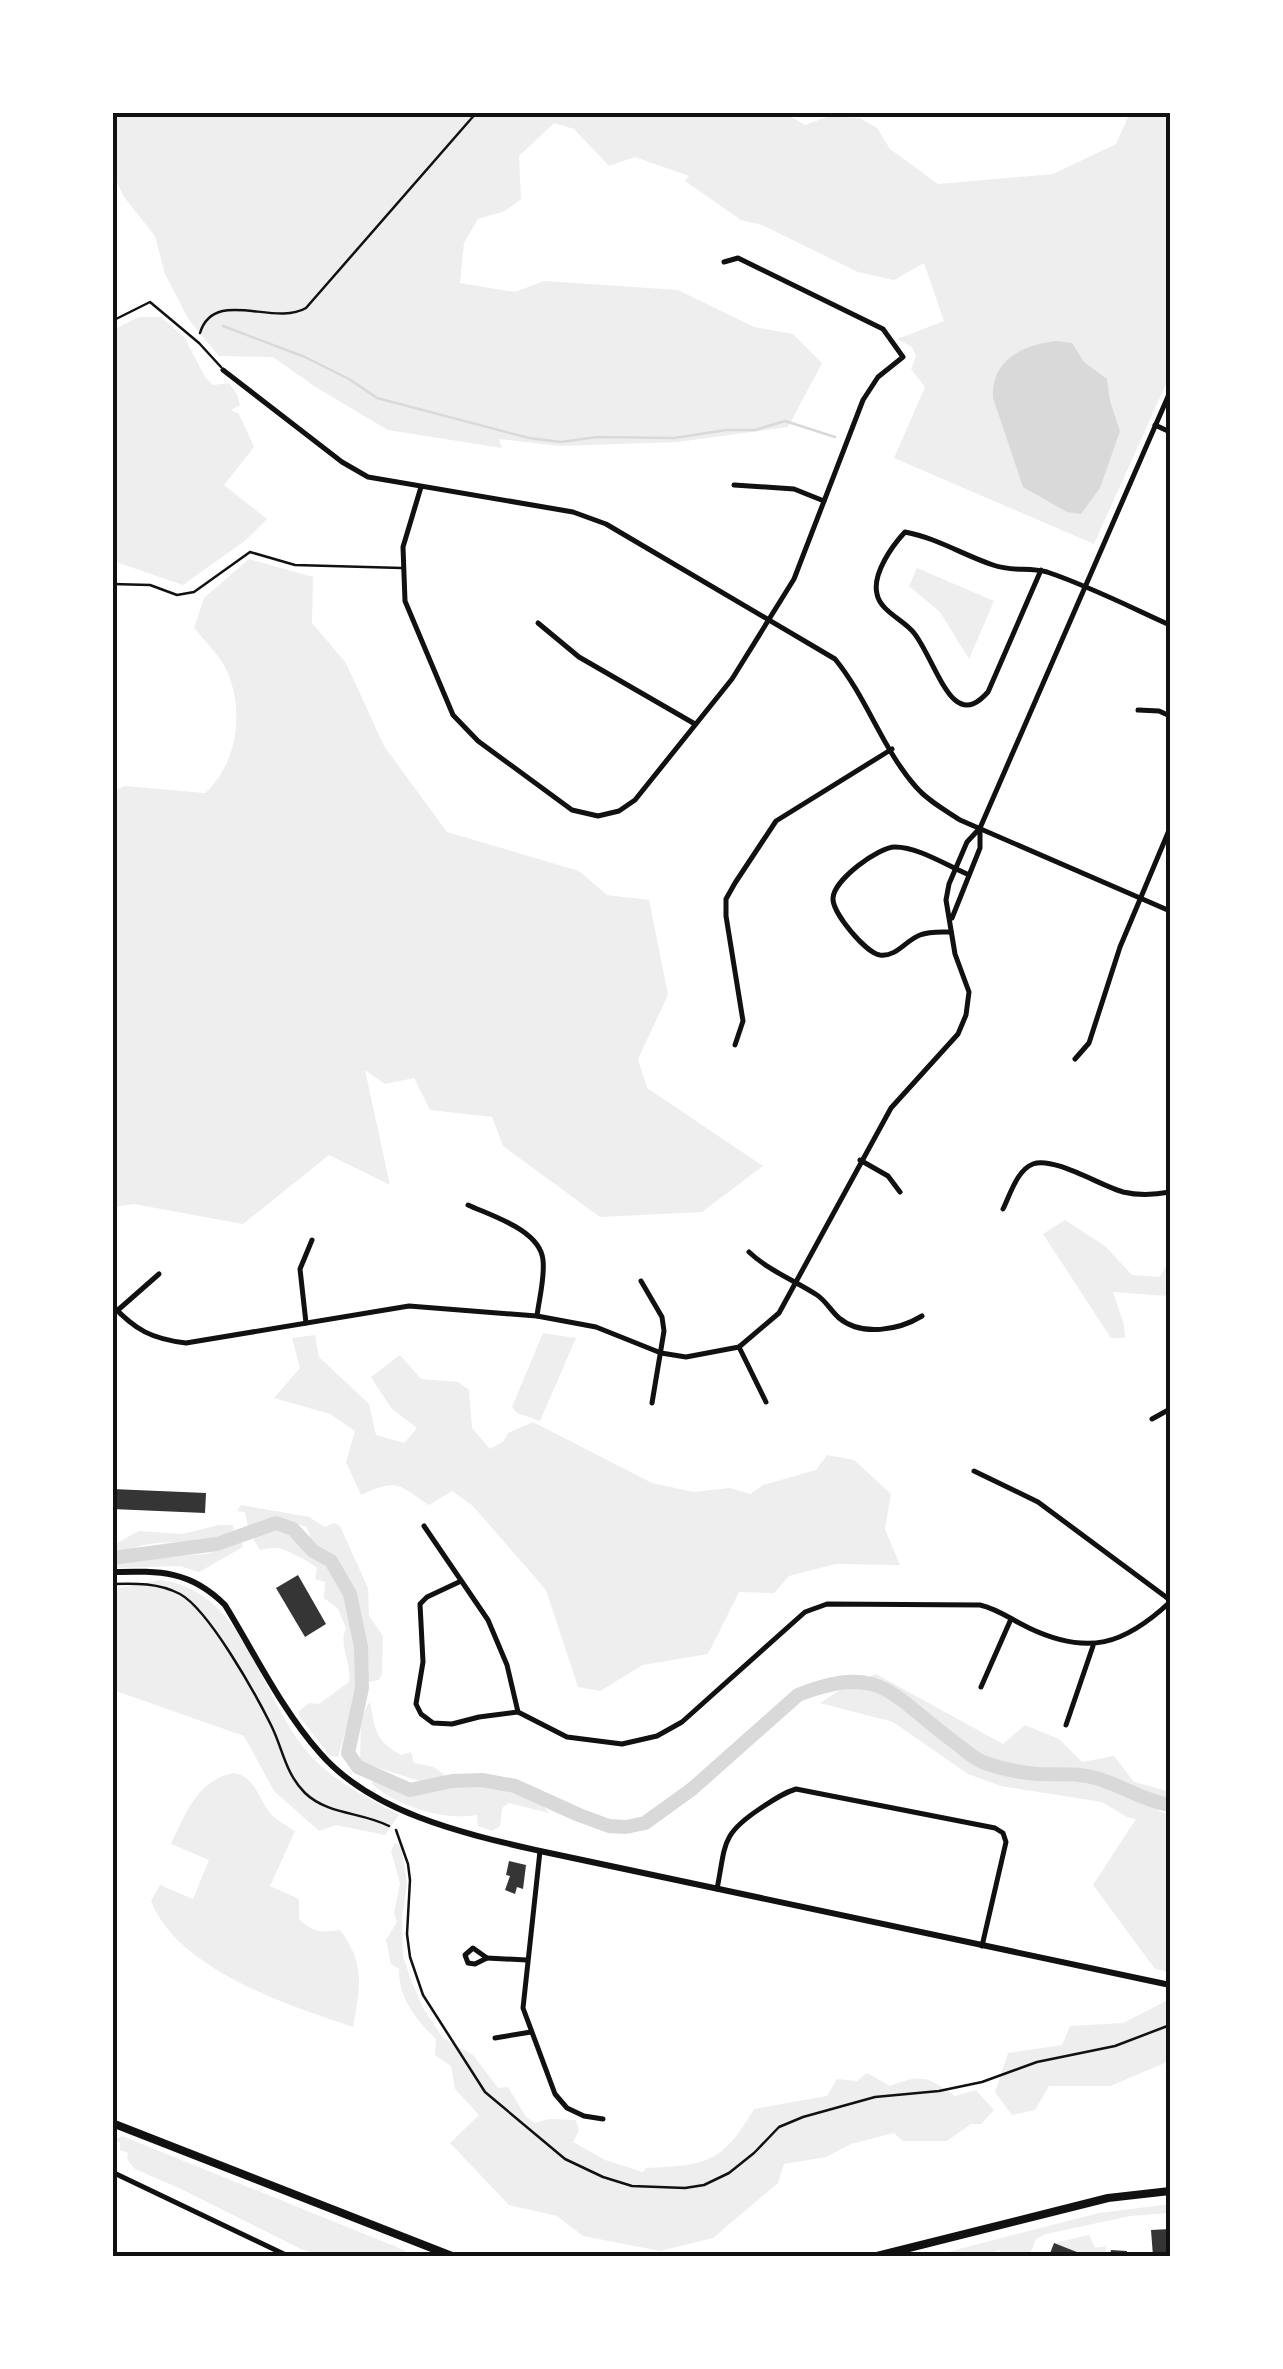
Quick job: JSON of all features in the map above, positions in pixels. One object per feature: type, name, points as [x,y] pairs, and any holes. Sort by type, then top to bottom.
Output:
[{"type":"main road","points":[[112,2124],[452,2256]]},
{"type":"main road","points":[[877,2256],[1108,2198],[1170,2190]]},
{"type":"street","points":[[420,486],[403,547],[405,601],[453,715],[478,740],[572,810],[598,816],[619,811],[635,800],[732,679],[794,579],[863,400],[878,377],[904,357],[883,329],[738,258],[724,262]]},
{"type":"street","points":[[223,370],[342,462],[368,477],[572,512],[606,524],[836,659],[913,784],[929,800],[980,828],[1170,911]]},
{"type":"street","points":[[952,918],[946,900],[955,870],[968,842],[980,828],[1170,392]]},
{"type":"street","points":[[1155,425],[1170,432]]},
{"type":"street","points":[[734,485],[794,489],[824,501]]},
{"type":"street","points":[[1041,570],[988,692],[978,703],[968,705],[955,700],[914,631],[880,602],[876,592],[877,580],[892,547],[904,532],[930,538],[1016,572],[1041,570],[1170,625]]},
{"type":"street","points":[[538,623],[579,657],[695,724]]},
{"type":"street","points":[[1138,710],[1159,710],[1170,716]]},
{"type":"street","points":[[735,1046],[743,1021],[726,900],[735,883],[776,821],[892,750]]},
{"type":"street","points":[[159,1274],[115,1308],[129,1324],[158,1339],[186,1343],[409,1306],[537,1316],[596,1327],[660,1353],[686,1357],[739,1347],[778,1313],[891,1108],[958,1034],[968,992],[951,932],[952,918],[980,848],[980,828]]},
{"type":"street","points":[[1075,1059],[1089,1043],[1120,947],[1170,828]]},
{"type":"street","points":[[951,932],[916,936],[884,956],[868,951],[837,913],[832,899],[838,885],[868,858],[892,847],[907,849],[968,875]]},
{"type":"street","points":[[860,1160],[888,1176],[900,1192]]},
{"type":"street","points":[[1003,1209],[1020,1174],[1031,1164],[1046,1162],[1123,1192],[1150,1196],[1170,1192]]},
{"type":"street","points":[[468,1205],[526,1234],[539,1248],[543,1260],[537,1316]]},
{"type":"street","points":[[306,1323],[300,1269],[312,1240]]},
{"type":"street","points":[[749,1252],[762,1265],[822,1298],[850,1326],[905,1326],[922,1316]]},
{"type":"street","points":[[641,1281],[662,1317],[652,1403]]},
{"type":"street","points":[[739,1347],[766,1402]]},
{"type":"street","points":[[1152,1420],[1170,1409]]},
{"type":"street","points":[[459,1582],[426,1597],[420,1604],[423,1662],[416,1704],[421,1714],[433,1723],[452,1724],[518,1712],[567,1738],[622,1744],[657,1736],[682,1722],[804,1612],[827,1604],[980,1605],[996,1608],[1042,1634],[1093,1646],[1105,1644],[1152,1620],[1170,1601],[1038,1502],[974,1471]]},
{"type":"street","points":[[424,1526],[488,1620],[499,1644],[518,1712]]},
{"type":"street","points":[[112,1572],[159,1572],[188,1577],[209,1589],[226,1605],[320,1753],[358,1785],[390,1803],[458,1830],[540,1851],[1170,1985]]},
{"type":"street","points":[[981,1688],[1011,1619]]},
{"type":"street","points":[[1066,1725],[1093,1646]]},
{"type":"street","points":[[717,1889],[728,1837],[735,1825],[785,1792],[796,1789],[995,1828],[1003,1833],[1006,1842],[982,1946]]},
{"type":"street","points":[[540,1851],[524,2008],[555,2094],[568,2108],[603,2119]]},
{"type":"street","points":[[487,1958],[527,1960]]},
{"type":"street","points":[[495,2038],[530,2032]]},
{"type":"street","points":[[112,2172],[288,2256]]},
{"type":"street","points":[[417,2256],[422,2245]]},
{"type":"lane","points":[[112,321],[150,302],[199,343],[223,370]]},
{"type":"lane","points":[[112,584],[150,585],[177,595],[194,592],[250,552],[295,566],[402,568]]},
{"type":"lane","points":[[396,1830],[410,1880],[410,1958],[423,1995],[484,2092],[565,2159],[632,2186],[685,2188],[704,2184],[729,2173],[779,2127],[803,2117],[875,2097],[982,2082],[1037,2062],[1115,2046],[1170,2025]]},
{"type":"path","points":[[200,333],[209,316],[224,309],[284,316],[306,308],[477,112]]},
{"type":"path","points":[[112,1584],[165,1588],[198,1608],[273,1728],[292,1777],[302,1790],[332,1809],[396,1830]]},
{"type":"shaded area","points":[[783,112],[805,125],[830,116],[860,118],[877,128],[890,149],[938,184],[1053,174],[1116,144],[1130,113],[1170,113],[1170,375],[1094,544],[894,458],[925,387],[911,369],[916,356],[912,347],[897,339],[944,321],[924,263],[894,280],[858,272],[762,225],[741,220],[685,181],[689,176],[635,157],[609,166],[574,129],[554,123],[519,156],[521,199],[505,211],[478,219],[464,243],[460,283],[515,292],[544,281],[678,290],[754,327],[793,334],[822,363],[788,427],[678,442],[561,446],[499,439],[502,448],[388,430],[273,357],[219,356],[189,320],[165,274],[155,236],[124,197],[113,175],[112,113]]},
{"type":"shaded area","points":[[139,317],[161,317],[184,337],[205,377],[213,385],[229,383],[237,394],[240,405],[231,410],[239,414],[254,447],[224,485],[267,519],[246,540],[183,585],[113,561],[113,330]]},
{"type":"shaded area","points":[[1058,341],[1072,343],[1084,362],[1107,379],[1120,431],[1100,488],[1081,514],[1067,512],[1023,487],[993,398],[998,373],[1012,356]]},
{"type":"shaded area","points":[[249,559],[313,577],[312,623],[346,663],[384,746],[447,832],[579,871],[607,895],[649,900],[668,995],[638,1059],[647,1088],[763,1166],[702,1212],[600,1217],[503,1146],[492,1117],[430,1110],[414,1078],[385,1084],[365,1070],[390,1185],[329,1155],[243,1224],[134,1204],[113,1207],[113,791],[125,786],[205,793],[216,781],[231,752],[236,703],[227,671],[194,628],[204,598]]},
{"type":"shaded area","points":[[917,568],[994,601],[969,659],[940,612],[909,586]]},
{"type":"shaded area","points":[[1065,1220],[1105,1246],[1132,1275],[1160,1277],[1170,1258],[1170,1299],[1113,1292],[1125,1338],[1111,1338],[1043,1234]]},
{"type":"shaded area","points":[[543,1333],[576,1338],[540,1421],[517,1413],[512,1407]]},
{"type":"shaded area","points":[[315,1335],[319,1357],[369,1404],[376,1435],[404,1443],[417,1428],[391,1408],[371,1377],[400,1355],[421,1379],[458,1382],[469,1390],[472,1428],[490,1449],[503,1442],[508,1433],[533,1422],[652,1483],[694,1492],[730,1488],[750,1494],[763,1485],[816,1470],[827,1455],[854,1460],[891,1494],[885,1529],[900,1565],[836,1564],[789,1576],[774,1593],[739,1592],[708,1654],[643,1665],[600,1691],[578,1687],[546,1590],[473,1506],[452,1491],[429,1505],[397,1486],[382,1486],[361,1495],[346,1462],[355,1431],[330,1414],[274,1398],[300,1368],[292,1338]]},
{"type":"shaded area","points":[[241,1505],[309,1517],[325,1527],[334,1523],[340,1526],[368,1588],[369,1616],[383,1636],[382,1674],[379,1680],[369,1682],[364,1666],[338,1757],[330,1756],[299,1711],[309,1703],[319,1704],[349,1682],[346,1628],[338,1609],[324,1598],[325,1582],[315,1579],[317,1568],[281,1549],[260,1550],[253,1539],[262,1532],[280,1530],[296,1538],[318,1558],[323,1559],[325,1553],[311,1539],[307,1527],[278,1520],[248,1527],[245,1512],[237,1511]]},
{"type":"shaded area","points":[[233,1525],[234,1534],[212,1541],[155,1543],[113,1554],[113,1545],[139,1531],[182,1534]]},
{"type":"shaded area","points":[[236,1542],[243,1547],[199,1572],[180,1566],[113,1568],[113,1561],[207,1554]]},
{"type":"shaded area","points":[[161,1580],[189,1588],[211,1602],[230,1622],[285,1720],[310,1755],[346,1785],[399,1815],[385,1835],[336,1825],[319,1831],[274,1791],[244,1736],[113,1690],[113,1589]]},
{"type":"shaded area","points":[[876,1674],[1003,1744],[1025,1725],[1059,1739],[1082,1762],[1114,1756],[1134,1782],[1168,1791],[1170,1806],[1157,1811],[1170,1814],[1170,1972],[1155,1969],[1093,1885],[1136,1819],[1102,1802],[1001,1786],[968,1774],[893,1722],[820,1703]]},
{"type":"shaded area","points":[[370,1701],[381,1739],[401,1755],[411,1752],[414,1763],[434,1767],[450,1779],[449,1786],[517,1791],[541,1803],[549,1813],[509,1803],[502,1808],[500,1826],[492,1831],[478,1826],[477,1815],[436,1814],[382,1792],[372,1784],[373,1780],[417,1795],[426,1783],[360,1762],[361,1718]]},
{"type":"shaded area","points":[[234,1773],[248,1779],[273,1816],[295,1831],[270,1886],[299,1899],[299,1919],[308,1927],[340,1930],[354,1954],[359,1988],[353,2027],[268,1996],[209,1965],[165,1925],[151,1901],[160,1885],[193,1899],[209,1860],[171,1844],[202,1790]]},
{"type":"shaded area","points":[[395,1843],[401,1846],[407,1884],[402,1918],[403,1956],[423,2008],[443,2038],[473,2055],[498,2088],[508,2087],[526,2117],[535,2123],[576,2120],[579,2130],[573,2142],[605,2160],[643,2172],[646,2168],[698,2163],[722,2151],[754,2109],[827,2096],[837,2079],[857,2081],[867,2073],[890,2086],[918,2078],[955,2096],[976,2090],[994,2110],[981,2124],[971,2124],[947,2141],[903,2141],[894,2133],[851,2144],[826,2157],[784,2164],[778,2183],[713,2238],[660,2251],[583,2236],[557,2216],[509,2205],[450,2143],[479,2115],[455,2089],[451,2066],[435,2055],[436,2039],[410,2007],[399,1969],[391,1964],[386,1940],[397,1922],[394,1913],[400,1883],[391,1851]]},
{"type":"shaded area","points":[[1170,1999],[1170,2057],[1165,2063],[1110,2086],[1049,2086],[1035,2110],[1012,2115],[995,2092],[1008,2053],[1062,2045],[1070,2026],[1123,2023]]},
{"type":"shaded area","points":[[122,2136],[404,2250],[408,2256],[321,2256],[301,2249],[135,2169],[127,2159],[128,2153],[120,2150],[120,2143],[114,2140]]},
{"type":"shaded area","points":[[1170,2204],[1170,2213],[1130,2216],[1046,2234],[1036,2239],[1029,2256],[1004,2256],[999,2250],[996,2256],[932,2256],[1099,2213]]},
{"type":"shaded area","points":[[1089,2235],[1095,2248],[1106,2246],[1105,2256],[1087,2256],[1054,2243]]},
{"type":"building","points":[[112,1489],[206,1493],[205,1513],[112,1509]]},
{"type":"building","points":[[298,1575],[326,1624],[305,1637],[276,1588]]},
{"type":"building","points":[[509,1861],[526,1865],[523,1889],[517,1887],[515,1894],[505,1890],[510,1876],[506,1875]]},
{"type":"building","points":[[1170,2229],[1170,2255],[1153,2256],[1151,2230]]},
{"type":"building","points":[[1054,2243],[1087,2256],[1049,2256]]},
{"type":"building","points":[[1111,2250],[1127,2251],[1126,2256],[1110,2256]]},
{"type":"waterway","points":[[223,326],[305,357],[377,398],[529,438],[561,442],[597,437],[674,438],[755,430],[785,421],[835,437]]},
{"type":"waterway","points":[[112,1558],[217,1544],[276,1523],[293,1529],[313,1551],[331,1561],[350,1594],[361,1647],[362,1688],[348,1753],[358,1767],[410,1790],[452,1781],[482,1780],[515,1786],[609,1826],[645,1823],[692,1789],[798,1695],[849,1682],[884,1689],[985,1763],[1031,1773],[1091,1777],[1170,1805]]}]
